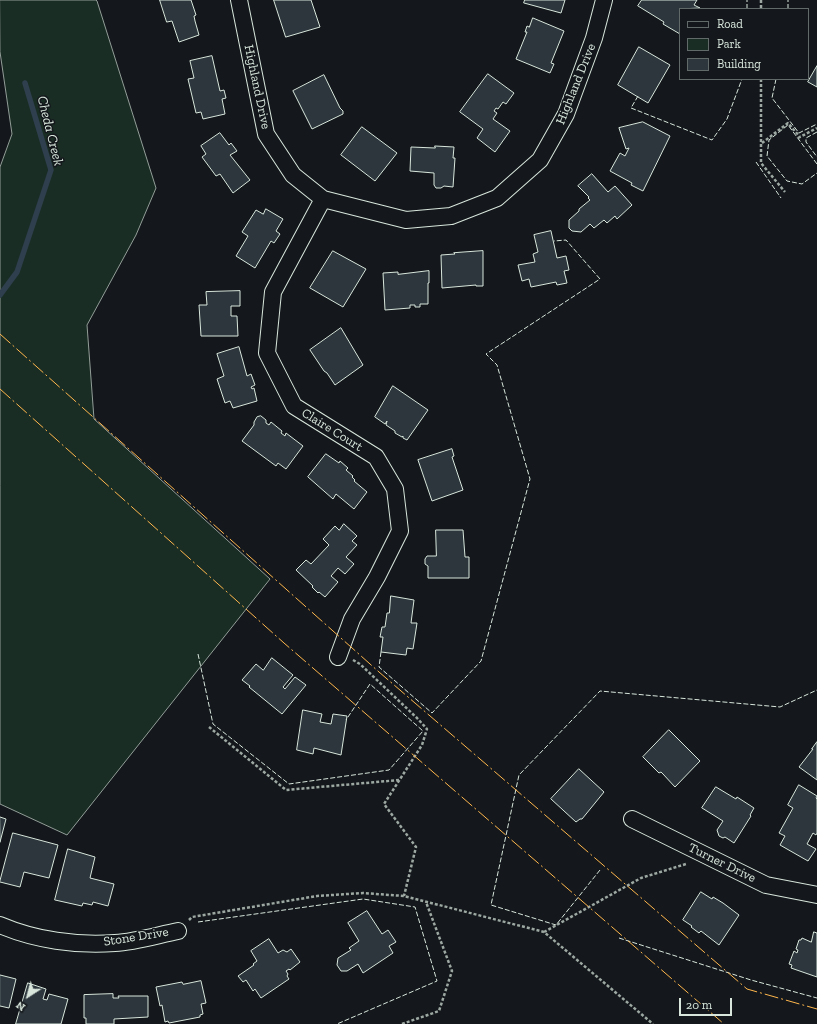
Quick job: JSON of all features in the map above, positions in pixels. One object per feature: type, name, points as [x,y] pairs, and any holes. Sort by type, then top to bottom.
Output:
[{"type":"street","name":"Highland Drive","points":[[240,0],[266,134],[293,175],[323,199],[406,220],[451,216],[497,198],[540,160],[566,114],[594,38],[604,0]]},
{"type":"street","name":"Claire Court","points":[[323,199],[273,292],[267,353],[294,406],[376,458],[395,489],[400,531],[377,577],[352,619],[339,654]]},
{"type":"street","name":"Turner Drive","points":[[632,819],[766,885],[817,895]]},
{"type":"street","name":"Stone Drive","points":[[0,925],[14,931],[73,944],[116,943],[178,930]]},
{"type":"path","points":[[761,80],[762,163],[785,192]]},
{"type":"path","points":[[761,143],[788,122],[799,137],[817,128]]},
{"type":"path","points":[[339,654],[360,664],[427,729],[422,745],[384,804],[416,847],[404,896]]},
{"type":"path","points":[[209,727],[286,790],[400,780]]},
{"type":"path","points":[[544,932],[641,878],[688,864],[695,850]]},
{"type":"path","points":[[178,930],[192,917],[317,896],[363,893],[404,896],[544,932],[653,1024]]},
{"type":"path","points":[[402,1024],[439,1011],[452,971],[425,901]]},
{"type":"green space","points":[[0,0],[97,1],[156,188],[136,235],[87,325],[94,419],[270,579],[67,835],[0,804],[0,167],[12,134],[0,52]]},
{"type":"building","points":[[160,0],[191,0],[196,15],[194,16],[199,35],[179,42],[172,21],[167,22]]},
{"type":"building","points":[[274,0],[311,0],[320,27],[286,37]]},
{"type":"building","points":[[525,0],[565,0],[561,13],[524,3]]},
{"type":"building","points":[[642,0],[697,0],[694,5],[700,8],[679,8],[679,33],[638,6]]},
{"type":"building","points":[[533,18],[564,31],[551,63],[554,64],[550,73],[516,59],[527,32],[525,32],[527,26],[529,27]]},
{"type":"building","points":[[639,47],[670,65],[648,103],[618,85]]},
{"type":"building","points":[[212,56],[220,91],[224,90],[226,98],[222,99],[225,114],[203,119],[201,112],[196,113],[188,79],[194,78],[190,61]]},
{"type":"building","points":[[817,66],[817,87],[808,82]]},
{"type":"building","points":[[488,74],[514,93],[506,104],[503,102],[498,109],[496,108],[494,111],[497,113],[493,119],[510,131],[495,152],[477,138],[483,129],[460,112]]},
{"type":"building","points":[[324,75],[340,108],[343,111],[343,114],[312,129],[293,91]]},
{"type":"building","points":[[643,122],[670,136],[643,191],[610,171],[620,153],[625,156],[629,148],[626,149],[619,128]]},
{"type":"building","points":[[362,127],[397,153],[375,181],[341,155]]},
{"type":"building","points":[[220,133],[229,145],[231,143],[237,151],[230,155],[250,180],[233,193],[220,174],[216,176],[202,157],[206,154],[201,146]]},
{"type":"building","points":[[435,146],[454,147],[453,158],[455,158],[453,187],[444,186],[441,188],[436,188],[434,185],[434,173],[410,171],[411,147],[435,148]]},
{"type":"building","points":[[592,174],[608,192],[615,186],[632,205],[617,219],[615,216],[607,223],[604,220],[594,228],[590,224],[581,232],[572,231],[569,228],[569,220],[590,200],[578,186]]},
{"type":"building","points":[[266,209],[283,219],[276,231],[280,234],[274,243],[271,241],[255,268],[236,256],[248,236],[242,232],[256,210],[263,214]]},
{"type":"building","points":[[551,231],[557,258],[566,256],[569,270],[564,271],[567,283],[557,285],[556,282],[531,287],[529,279],[522,281],[518,265],[535,262],[533,254],[538,252],[534,235]]},
{"type":"building","points":[[333,251],[366,269],[343,307],[310,288]]},
{"type":"building","points":[[483,251],[483,286],[476,285],[442,288],[441,255]]},
{"type":"building","points":[[429,271],[428,304],[420,304],[420,307],[410,305],[410,308],[385,310],[383,273],[398,272],[398,274]]},
{"type":"building","points":[[240,291],[240,306],[231,306],[231,316],[237,316],[238,336],[201,336],[199,305],[207,305],[206,292]]},
{"type":"building","points":[[341,328],[363,365],[335,385],[310,350]]},
{"type":"building","points":[[239,347],[247,376],[251,374],[255,385],[251,387],[252,389],[254,388],[257,401],[233,408],[230,401],[225,403],[217,379],[224,376],[217,354]]},
{"type":"building","points":[[393,386],[428,410],[407,440],[403,438],[403,436],[402,437],[395,433],[395,431],[386,425],[387,421],[385,424],[375,417]]},
{"type":"building","points":[[261,416],[266,420],[266,423],[269,425],[271,422],[282,431],[281,433],[285,436],[286,433],[303,446],[286,469],[278,463],[276,466],[242,441],[254,425],[257,417]]},
{"type":"building","points":[[452,449],[454,456],[452,457],[463,490],[432,501],[418,460]]},
{"type":"building","points":[[326,454],[339,463],[340,461],[348,468],[346,470],[353,476],[354,481],[367,492],[354,509],[336,494],[333,499],[308,477]]},
{"type":"building","points":[[344,524],[357,536],[352,541],[357,545],[346,557],[354,564],[345,574],[338,568],[331,576],[338,582],[325,597],[319,592],[318,593],[312,587],[313,586],[296,570],[306,560],[311,564],[329,545],[323,539],[335,526],[339,530]]},
{"type":"building","points":[[436,530],[463,530],[465,557],[469,557],[469,578],[428,578],[428,566],[425,564],[425,559],[427,556],[436,556]]},
{"type":"building","points":[[391,596],[414,600],[411,623],[417,623],[413,649],[407,648],[406,655],[381,652],[383,637],[380,637],[382,627],[385,627],[387,613],[389,613]]},
{"type":"building","points":[[272,658],[293,675],[283,687],[285,689],[295,677],[306,685],[282,714],[242,680],[256,664],[263,670]]},
{"type":"building","points":[[303,710],[322,714],[320,722],[331,724],[333,714],[347,716],[341,755],[314,748],[313,754],[297,750]]},
{"type":"building","points":[[669,730],[700,761],[675,787],[661,772],[659,773],[643,757]]},
{"type":"building","points":[[817,742],[817,780],[799,767]]},
{"type":"building","points":[[579,769],[604,792],[582,819],[576,822],[551,799]]},
{"type":"building","points":[[799,785],[817,796],[817,833],[816,835],[813,833],[807,844],[816,849],[808,861],[780,845],[785,836],[779,833],[793,808],[788,805]]},
{"type":"building","points":[[716,787],[736,799],[737,797],[754,808],[750,815],[751,816],[734,843],[725,837],[723,838],[719,836],[717,830],[723,821],[702,808]]},
{"type":"building","points":[[0,817],[6,819],[0,842]]},
{"type":"building","points":[[13,833],[58,845],[49,878],[24,872],[20,887],[0,882]]},
{"type":"building","points":[[68,849],[95,857],[90,878],[114,884],[108,906],[93,902],[92,905],[83,903],[82,906],[55,900]]},
{"type":"building","points":[[701,892],[712,899],[713,897],[723,903],[739,915],[719,945],[701,931],[699,933],[683,920]]},
{"type":"building","points":[[367,911],[382,934],[388,930],[396,942],[389,946],[393,953],[363,973],[358,964],[347,971],[341,971],[337,965],[338,958],[351,950],[349,948],[359,941],[348,923]]},
{"type":"building","points":[[814,932],[817,933],[817,977],[791,968],[792,965],[789,964],[794,951],[797,953],[798,950],[796,949],[799,940],[802,938],[811,942]]},
{"type":"building","points":[[269,939],[278,953],[283,950],[287,952],[291,949],[300,962],[290,970],[289,969],[286,971],[289,979],[261,998],[255,989],[253,991],[246,980],[243,982],[238,976],[254,965],[253,964],[257,961],[251,951]]},
{"type":"building","points":[[0,975],[16,979],[9,1008],[0,1006]]},
{"type":"building","points":[[201,981],[206,1003],[201,1004],[203,1014],[200,1015],[200,1017],[169,1023],[168,1021],[165,1022],[162,1005],[160,1006],[156,987],[182,982],[183,984]]},
{"type":"building","points":[[28,983],[46,989],[43,999],[47,1000],[49,994],[68,999],[61,1024],[16,1024]]},
{"type":"building","points":[[113,994],[113,998],[119,998],[118,996],[148,996],[148,1017],[114,1019],[114,1024],[86,1024],[86,1018],[84,1018],[84,995]]},
{"type":"waterway","name":"Cheda Creek","points":[[0,295],[17,272],[51,170],[25,83]]},
{"type":"fence","points":[[747,0],[747,8]]},
{"type":"fence","points":[[788,0],[788,8]]},
{"type":"fence","points":[[638,96],[631,108],[712,140],[727,119],[742,80]]},
{"type":"fence","points":[[776,80],[772,98],[799,133],[817,124]]},
{"type":"fence","points":[[817,164],[788,125],[769,140],[767,156],[787,181],[802,184],[817,173]]},
{"type":"fence","points":[[817,132],[806,138],[806,142],[817,157]]},
{"type":"fence","points":[[756,162],[781,198]]},
{"type":"fence","points":[[381,652],[379,667],[432,713],[481,661],[530,479],[497,365],[486,354],[600,279],[566,240],[554,241]]},
{"type":"fence","points":[[198,654],[213,724],[289,784],[389,770],[423,731],[370,684],[346,720]]},
{"type":"fence","points":[[600,870],[556,925],[491,905],[519,775],[600,691],[780,707],[817,690]]},
{"type":"fence","points":[[198,922],[363,899],[415,907],[437,981],[337,1024]]},
{"type":"fence","points":[[619,938],[751,980],[817,998]]},
{"type":"power","points":[[0,334],[379,672],[747,989],[817,1009]]},
{"type":"power","points":[[0,389],[284,643],[724,1024]]}]
